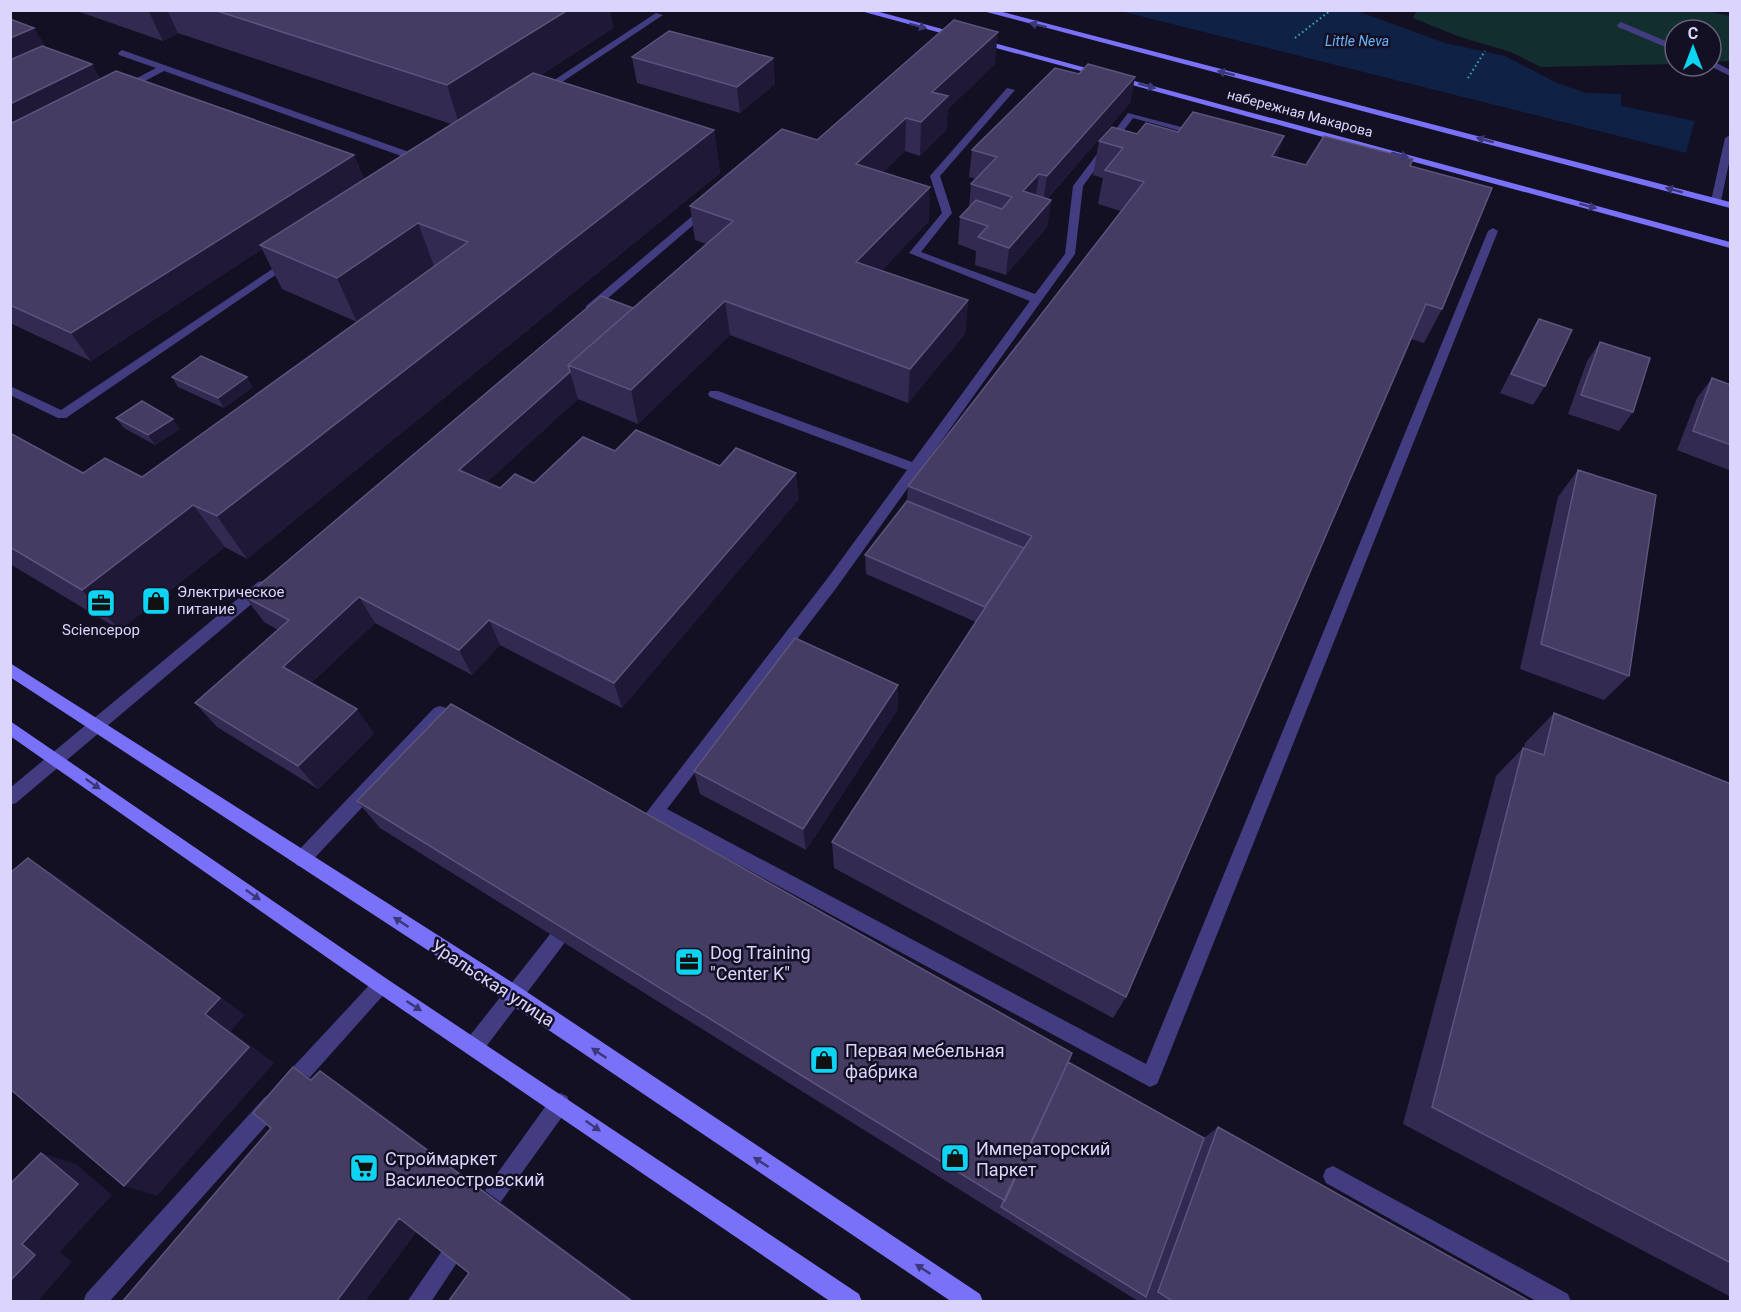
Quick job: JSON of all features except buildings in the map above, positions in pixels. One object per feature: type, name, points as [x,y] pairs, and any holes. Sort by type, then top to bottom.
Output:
[{"type":"main road","name":"набережная Макарова","points":[[861,10],[1731,245]]},
{"type":"main road","name":"набережная Макарова","points":[[983,10],[1731,205]]},
{"type":"main road","name":"Уральская улица","points":[[10,669],[514,995],[972,1302]]},
{"type":"main road","points":[[10,727],[381,985],[560,1103],[851,1302]]},
{"type":"street","points":[[530,99],[659,15]]},
{"type":"street","points":[[1621,25],[1663,43]]},
{"type":"street","points":[[122,53],[432,164],[422,170]]},
{"type":"street","points":[[112,94],[163,68]]},
{"type":"street","points":[[1010,90],[935,176],[947,213],[914,254],[1037,299]]},
{"type":"street","points":[[645,825],[832,583],[1070,254],[1078,186],[1131,115],[1201,134],[1210,134]]},
{"type":"street","points":[[1716,201],[1731,138]]},
{"type":"street","points":[[582,316],[717,200]]},
{"type":"street","points":[[656,811],[1150,1077],[1493,231]]},
{"type":"street","points":[[10,390],[62,415],[295,256]]},
{"type":"street","points":[[714,394],[915,468]]},
{"type":"street","points":[[10,798],[274,577]]},
{"type":"street","points":[[302,859],[440,713]]},
{"type":"street","points":[[475,1046],[557,939]]},
{"type":"street","points":[[94,1302],[381,985]]},
{"type":"street","points":[[493,1196],[560,1103]]},
{"type":"street","points":[[1334,1176],[1560,1302]]},
{"type":"street","points":[[418,1302],[453,1252]]},
{"type":"path","points":[[1295,38],[1330,10]]},
{"type":"path","points":[[1468,78],[1485,51]]},
{"type":"green space","points":[[1417,10],[1706,11],[1730,16],[1730,61],[1723,61],[1723,18],[1663,18],[1663,64],[1541,67],[1511,52],[1460,37],[1413,18]]},
{"type":"water","name":"Little Neva","points":[[1120,11],[1357,11],[1445,43],[1505,56],[1557,83],[1586,93],[1621,94],[1621,106],[1730,128],[1730,164]]},
{"type":"pier","points":[[1695,120],[1730,128],[1730,164],[1686,153]]},
{"type":"place","name":"Электрическое питание","points":[[156,601]]},
{"type":"place","name":"Sciencepop","points":[[101,603]]},
{"type":"place","name":"Dog Training \"Center K\"","points":[[689,962]]},
{"type":"place","name":"Первая мебельная фабрика","points":[[824,1060]]},
{"type":"place","name":"Императорский Паркет","points":[[955,1158]]},
{"type":"place","name":"Строймаркет Василеостровский","points":[[364,1168]]}]
